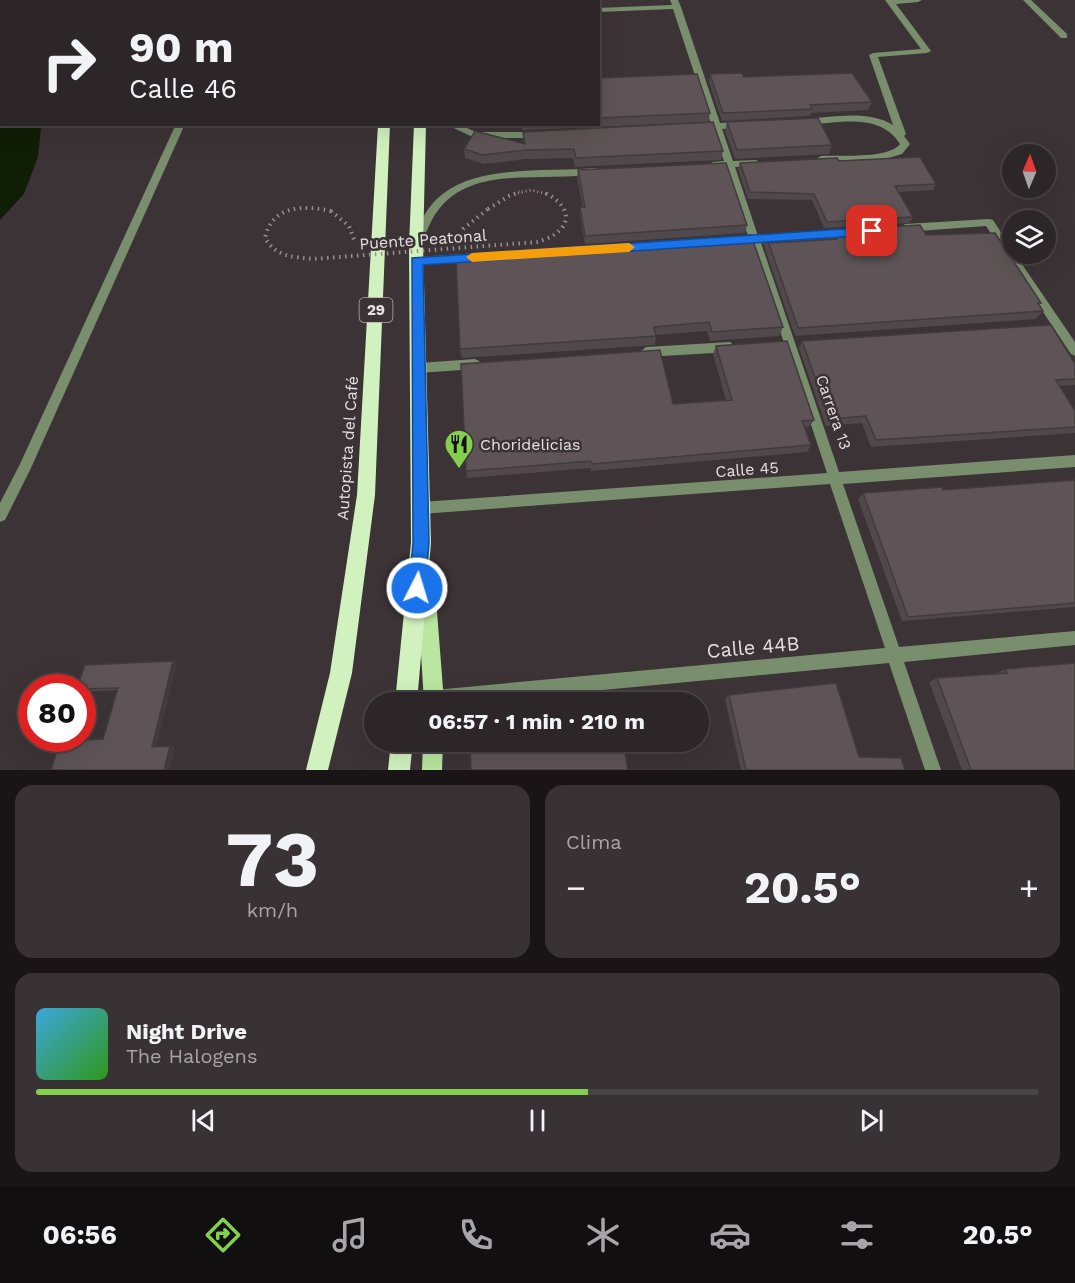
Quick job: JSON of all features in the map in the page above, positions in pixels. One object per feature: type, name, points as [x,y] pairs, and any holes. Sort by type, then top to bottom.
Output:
[{"type":"highway","name":"Autopista del Café","points":[[317,770],[341,673],[366,495],[384,126]]},
{"type":"highway","points":[[407,692],[421,543],[416,253],[420,126]]},
{"type":"highway","points":[[399,770],[401,752]]},
{"type":"main road","points":[[421,543],[430,622],[434,692]]},
{"type":"main road","points":[[432,770],[433,752]]},
{"type":"street","points":[[889,1],[918,0]]},
{"type":"street","points":[[1027,0],[1064,36]]},
{"type":"street","points":[[807,160],[885,156],[899,152],[905,144],[873,55],[927,51],[889,1]]},
{"type":"street","points":[[600,10],[676,4]]},
{"type":"street","name":"Carrera 13","points":[[676,4],[933,770]]},
{"type":"street","points":[[795,123],[872,120],[893,127],[901,135]]},
{"type":"street","points":[[693,128],[750,125]]},
{"type":"street","points":[[0,516],[25,468],[180,126]]},
{"type":"street","points":[[454,126],[475,135],[546,135]]},
{"type":"street","points":[[707,165],[762,162]]},
{"type":"street","points":[[608,170],[491,177],[460,186],[447,194],[424,222],[416,253],[454,259],[616,248]]},
{"type":"street","points":[[895,229],[989,222],[1052,325],[1075,351]]},
{"type":"street","points":[[731,241],[860,232]]},
{"type":"street","points":[[634,353],[741,346]]},
{"type":"street","points":[[419,368],[490,363]]},
{"type":"street","name":"Calle 45","points":[[421,508],[1075,461]]},
{"type":"street","name":"Calle 44B","points":[[516,692],[1075,638]]},
{"type":"path","name":"Puente Peatonal","points":[[331,211],[318,206],[305,205],[288,209],[275,216],[266,227],[264,238],[268,248],[280,256],[313,259],[537,242],[554,237],[564,229],[567,219],[566,210],[560,201],[541,192],[518,192],[488,209]]},
{"type":"path","points":[[454,259],[456,244],[463,229],[488,209]]},
{"type":"shaded area","points":[[0,126],[40,126],[38,157],[24,194],[0,220]]},
{"type":"building","points":[[742,73],[744,77],[852,73],[872,102],[810,105],[812,109],[723,113],[710,74]]},
{"type":"building","points":[[697,74],[710,113],[600,118],[600,78]]},
{"type":"building","points":[[818,118],[832,145],[737,150],[727,122]]},
{"type":"building","points":[[713,122],[723,151],[576,158],[574,149],[526,150],[483,155],[464,149],[475,131],[525,144],[523,132]]},
{"type":"building","points":[[920,157],[936,184],[895,186],[913,217],[827,222],[814,194],[750,192],[740,163],[837,158],[839,161]]},
{"type":"building","points":[[726,163],[747,225],[585,236],[580,207],[585,207],[578,170]]},
{"type":"building","points":[[920,225],[926,235],[995,233],[1002,244],[1002,264],[1015,264],[1041,303],[1038,303],[1043,311],[798,328],[766,235],[771,243],[837,239],[833,230]]},
{"type":"building","points":[[751,235],[783,327],[712,332],[709,322],[654,327],[656,336],[460,349],[456,260],[588,252],[587,247]]},
{"type":"building","points":[[1051,325],[1075,364],[1075,379],[1056,380],[1075,411],[1075,427],[876,440],[866,416],[830,419],[802,341]]},
{"type":"building","points":[[787,341],[814,420],[802,421],[811,445],[592,464],[591,461],[466,471],[461,364],[660,350],[673,404],[732,400],[716,346]]},
{"type":"building","points":[[1075,480],[1075,603],[908,617],[863,493],[942,487],[943,490]]},
{"type":"building","points":[[173,661],[152,747],[170,746],[164,770],[51,770],[57,752],[96,752],[96,739],[103,739],[118,688],[96,689],[96,674],[82,674],[85,665]]},
{"type":"building","points":[[1075,663],[1075,770],[971,770],[937,678],[1007,673],[1005,669]]},
{"type":"building","points":[[836,683],[859,757],[901,758],[905,770],[746,770],[729,695]]},
{"type":"building","points":[[470,752],[625,752],[628,770],[471,770]]},
{"type":"slow traffic","points":[[472,257],[629,247]]},
{"type":"place","name":"Choridelicias","points":[[459,470]]},
{"type":"route","points":[[417,588],[421,543],[417,261],[872,231]]}]
